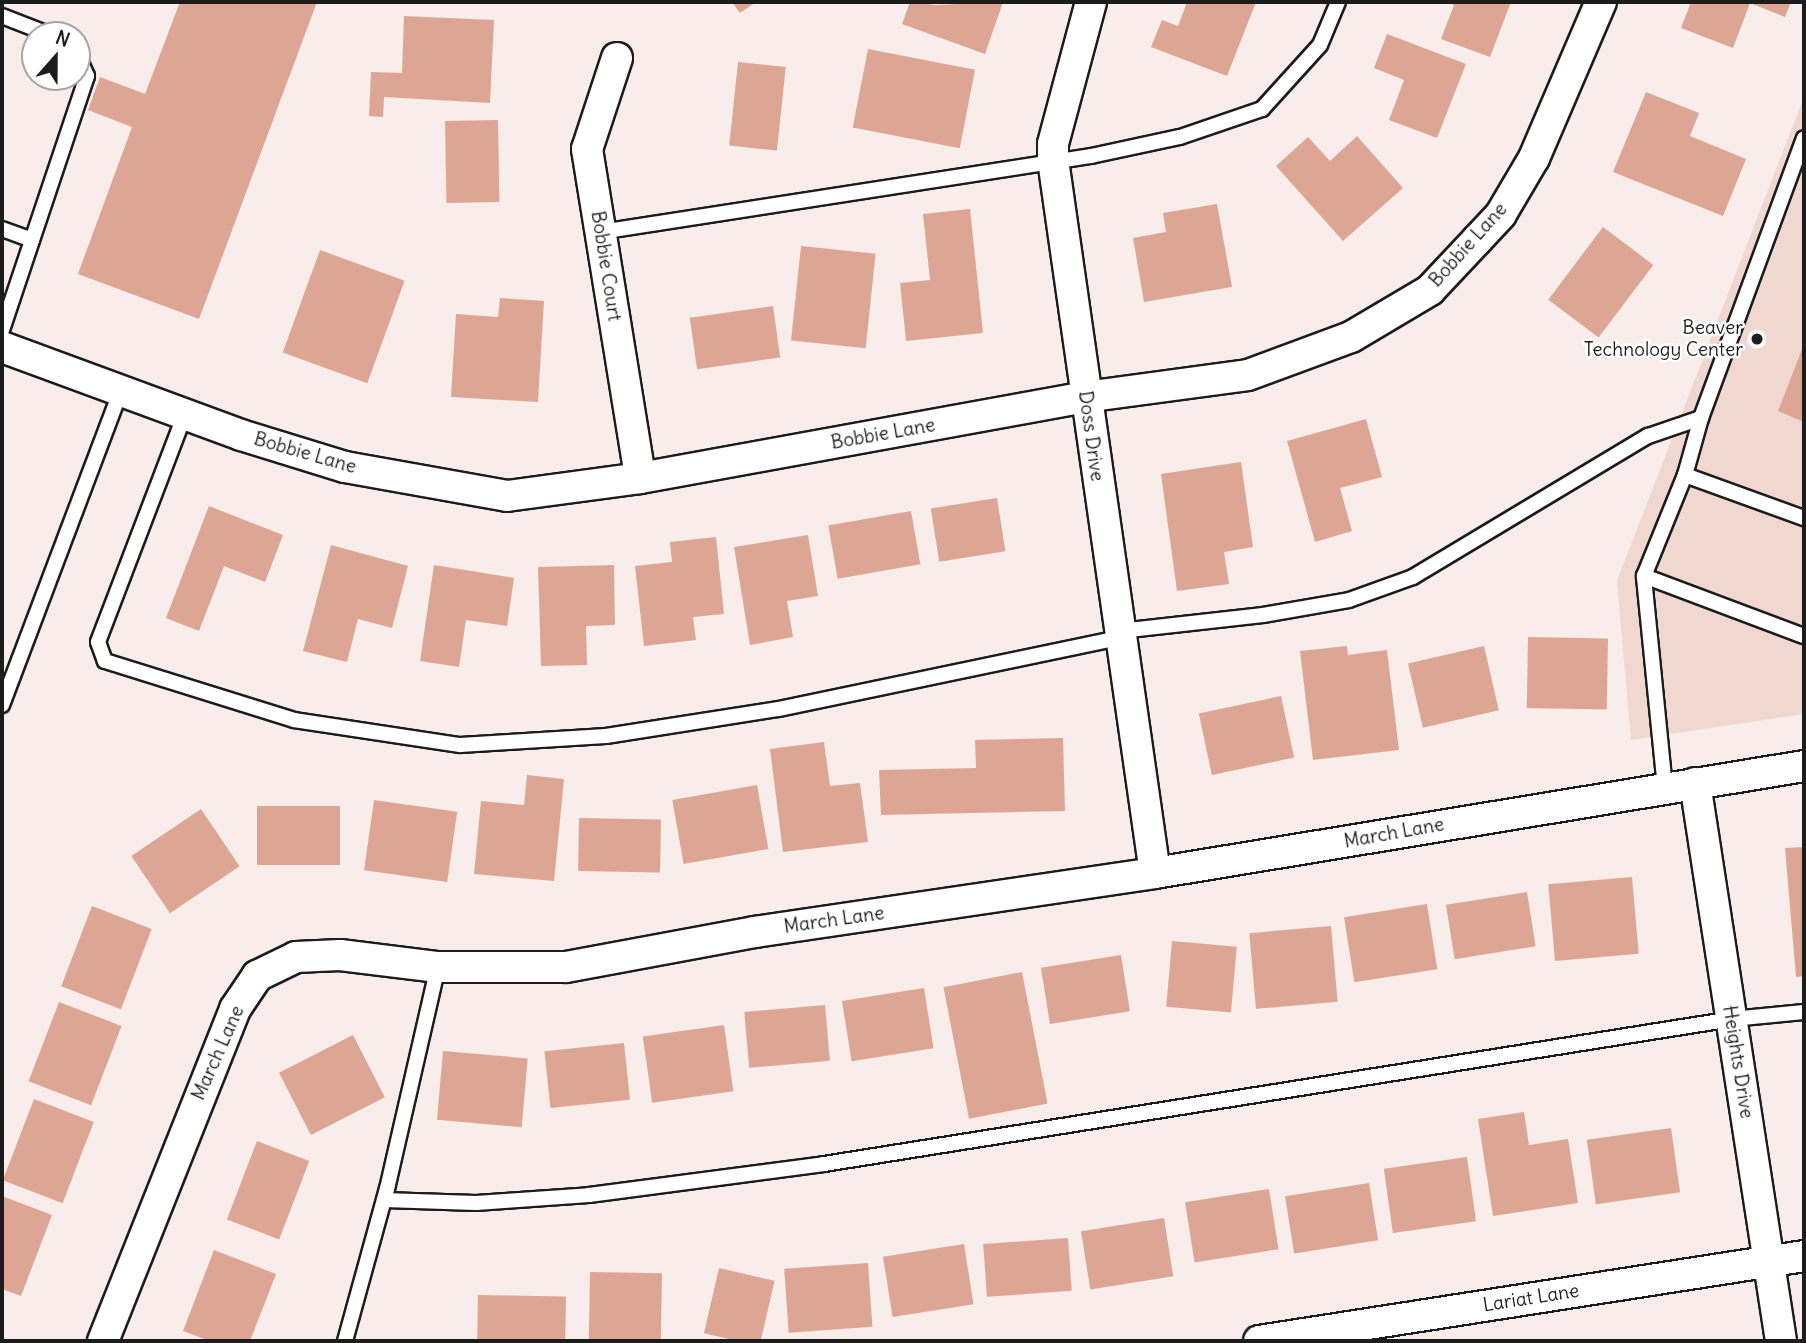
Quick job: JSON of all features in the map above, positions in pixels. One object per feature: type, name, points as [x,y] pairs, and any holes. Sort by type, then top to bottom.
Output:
[{"type":"street","name":"Doss Drive","points":[[1091,2],[1053,144],[1053,160],[1085,397],[1156,873]]},
{"type":"street","name":"Bobbie Lane","points":[[2,347],[185,414],[345,467],[441,487],[507,496],[640,478],[1085,397],[1248,374],[1351,337],[1430,290],[1501,214],[1534,158],[1601,2]]},
{"type":"street","name":"Bobbie Court","points":[[617,58],[587,149],[640,478]]},
{"type":"street","name":"March Lane","points":[[103,1341],[235,1009],[257,976],[296,957],[329,955],[438,967],[566,967],[755,932],[1156,873],[1804,766]]},
{"type":"street","name":"Heights Drive","points":[[1695,783],[1781,1341]]},
{"type":"street","name":"Lariat Lane","points":[[1259,1341],[1804,1256]]},
{"type":"lane","points":[[600,232],[1181,137],[1262,109],[1320,45],[1338,2]]},
{"type":"lane","points":[[2,16],[21,23]]},
{"type":"lane","points":[[2,330],[82,91]]},
{"type":"lane","points":[[1665,788],[1644,576],[1685,475],[1701,418],[1804,138]]},
{"type":"lane","points":[[2,229],[32,240]]},
{"type":"lane","points":[[2,705],[121,390]]},
{"type":"lane","points":[[185,414],[98,642],[105,661],[294,720],[460,745],[606,736],[779,709],[1120,634],[1336,602],[1413,577],[1648,436],[1701,418]]},
{"type":"lane","points":[[1685,475],[1804,518]]},
{"type":"lane","points":[[1644,576],[1804,636]]},
{"type":"lane","points":[[345,1341],[384,1200],[438,967]]},
{"type":"lane","points":[[384,1200],[476,1203],[589,1195],[824,1164],[1732,1019],[1804,1012]]},
{"type":"shaded area","name":"Beaver Technology Center","points":[[1804,97],[1804,714],[1631,740],[1617,581]]},
{"type":"building","points":[[180,2],[317,2],[199,319],[78,274],[132,127],[88,110],[100,77],[145,94]]},
{"type":"building","points":[[732,2],[756,2],[740,13]]},
{"type":"building","points":[[910,2],[936,5],[1003,2],[985,54],[902,24]]},
{"type":"building","points":[[1187,2],[1256,2],[1227,76],[1151,47],[1162,20],[1178,26]]},
{"type":"building","points":[[1446,2],[1511,2],[1490,57],[1441,39],[1454,5]]},
{"type":"building","points":[[1691,2],[1791,2],[1785,17],[1750,3],[1733,48],[1681,28]]},
{"type":"building","points":[[404,16],[494,20],[490,103],[384,97],[383,117],[369,116],[371,72],[402,73]]},
{"type":"building","points":[[1387,34],[1466,64],[1437,138],[1389,120],[1404,80],[1374,68]]},
{"type":"building","points":[[868,49],[975,70],[960,148],[853,128]]},
{"type":"building","points":[[738,62],[786,67],[777,151],[729,146]]},
{"type":"building","points":[[1646,92],[1699,113],[1690,136],[1746,159],[1723,216],[1613,172]]},
{"type":"building","points":[[498,120],[499,202],[446,203],[445,121]]},
{"type":"building","points":[[1357,136],[1403,188],[1343,241],[1276,166],[1308,137],[1330,161]]},
{"type":"building","points":[[1217,204],[1232,287],[1144,302],[1133,238],[1166,232],[1163,213]]},
{"type":"building","points":[[970,209],[983,333],[906,341],[900,283],[930,280],[923,214]]},
{"type":"building","points":[[1603,227],[1653,265],[1599,338],[1548,300]]},
{"type":"building","points":[[801,246],[876,254],[866,348],[791,340]]},
{"type":"building","points":[[320,250],[405,281],[367,383],[283,352]]},
{"type":"building","points":[[500,298],[544,301],[538,402],[451,397],[456,314],[498,317]]},
{"type":"building","points":[[773,306],[780,357],[697,369],[690,318]]},
{"type":"building","points":[[1804,344],[1804,422],[1778,411]]},
{"type":"building","points":[[1366,419],[1382,477],[1340,488],[1352,531],[1315,542],[1287,441]]},
{"type":"building","points":[[1241,462],[1253,547],[1224,552],[1229,584],[1177,591],[1161,474]]},
{"type":"building","points":[[997,498],[1005,551],[939,562],[931,508]]},
{"type":"building","points":[[209,506],[283,535],[265,582],[224,566],[199,631],[166,618]]},
{"type":"building","points":[[911,511],[920,564],[838,579],[828,526]]},
{"type":"building","points":[[808,535],[818,596],[787,601],[793,637],[750,645],[734,547]]},
{"type":"building","points":[[716,537],[724,614],[693,617],[696,640],[644,646],[635,566],[672,562],[670,542]]},
{"type":"building","points":[[331,545],[408,566],[392,628],[358,619],[347,662],[303,651]]},
{"type":"building","points":[[434,565],[514,578],[507,626],[466,620],[459,667],[420,661]]},
{"type":"building","points":[[614,565],[615,625],[586,626],[587,665],[541,666],[538,567]]},
{"type":"building","points":[[1528,637],[1608,638],[1607,709],[1527,708]]},
{"type":"building","points":[[1347,646],[1348,655],[1387,650],[1399,750],[1313,760],[1300,651]]},
{"type":"building","points":[[1484,646],[1499,710],[1423,728],[1408,664]]},
{"type":"building","points":[[1281,696],[1294,758],[1212,775],[1199,713]]},
{"type":"building","points":[[1063,738],[1065,811],[881,815],[879,770],[976,768],[975,740]]},
{"type":"building","points":[[824,742],[830,786],[860,783],[868,842],[783,852],[770,749]]},
{"type":"building","points":[[527,775],[564,779],[554,881],[474,874],[481,801],[524,805]]},
{"type":"building","points":[[757,785],[768,849],[684,864],[672,800]]},
{"type":"building","points":[[374,800],[457,812],[447,882],[364,870]]},
{"type":"building","points":[[257,806],[340,806],[340,865],[257,865]]},
{"type":"building","points":[[201,809],[240,866],[170,913],[131,856]]},
{"type":"building","points":[[579,818],[661,819],[660,872],[578,871]]},
{"type":"building","points":[[1804,847],[1804,976],[1796,977],[1785,848]]},
{"type":"building","points":[[1632,877],[1639,954],[1555,961],[1548,884]]},
{"type":"building","points":[[1527,892],[1536,946],[1455,959],[1446,905]]},
{"type":"building","points":[[1427,904],[1437,969],[1354,982],[1344,917]]},
{"type":"building","points":[[92,906],[152,929],[121,1009],[61,986]]},
{"type":"building","points":[[1331,926],[1338,1002],[1256,1009],[1249,933]]},
{"type":"building","points":[[1172,941],[1237,947],[1231,1012],[1166,1007]]},
{"type":"building","points":[[1121,955],[1130,1011],[1050,1024],[1041,968]]},
{"type":"building","points":[[1022,972],[1048,1104],[969,1119],[943,987]]},
{"type":"building","points":[[924,988],[934,1048],[852,1061],[842,1001]]},
{"type":"building","points":[[59,1002],[122,1026],[91,1105],[29,1081]]},
{"type":"building","points":[[825,1005],[830,1061],[749,1068],[744,1012]]},
{"type":"building","points":[[724,1025],[733,1091],[652,1103],[643,1036]]},
{"type":"building","points":[[353,1035],[385,1097],[311,1135],[279,1073]]},
{"type":"building","points":[[624,1043],[630,1100],[550,1108],[544,1051]]},
{"type":"building","points":[[443,1051],[528,1058],[522,1127],[437,1120]]},
{"type":"building","points":[[34,1099],[94,1122],[63,1203],[3,1180]]},
{"type":"building","points":[[1524,1112],[1529,1145],[1568,1139],[1578,1203],[1493,1216],[1478,1119]]},
{"type":"building","points":[[1671,1128],[1680,1192],[1596,1204],[1587,1140]]},
{"type":"building","points":[[257,1141],[309,1161],[279,1239],[227,1219]]},
{"type":"building","points":[[1467,1157],[1476,1221],[1393,1233],[1384,1169]]},
{"type":"building","points":[[1369,1183],[1378,1240],[1294,1254],[1285,1196]]},
{"type":"building","points":[[1269,1189],[1279,1249],[1195,1263],[1185,1202]]},
{"type":"building","points":[[2,1196],[52,1215],[21,1296],[2,1289]]},
{"type":"building","points":[[1164,1218],[1173,1276],[1090,1289],[1081,1231]]},
{"type":"building","points":[[1068,1238],[1072,1291],[987,1297],[983,1244]]},
{"type":"building","points":[[964,1244],[974,1304],[893,1317],[883,1257]]},
{"type":"building","points":[[214,1250],[276,1274],[250,1341],[210,1341],[183,1331]]},
{"type":"building","points":[[868,1263],[872,1327],[789,1333],[784,1269]]},
{"type":"building","points":[[719,1268],[775,1281],[761,1341],[737,1341],[704,1333]]},
{"type":"building","points":[[590,1272],[662,1273],[661,1341],[589,1341]]},
{"type":"building","points":[[478,1295],[566,1297],[565,1341],[477,1341]]},
{"type":"place","name":"Beaver Technology Center","points":[[1757,339]]}]
